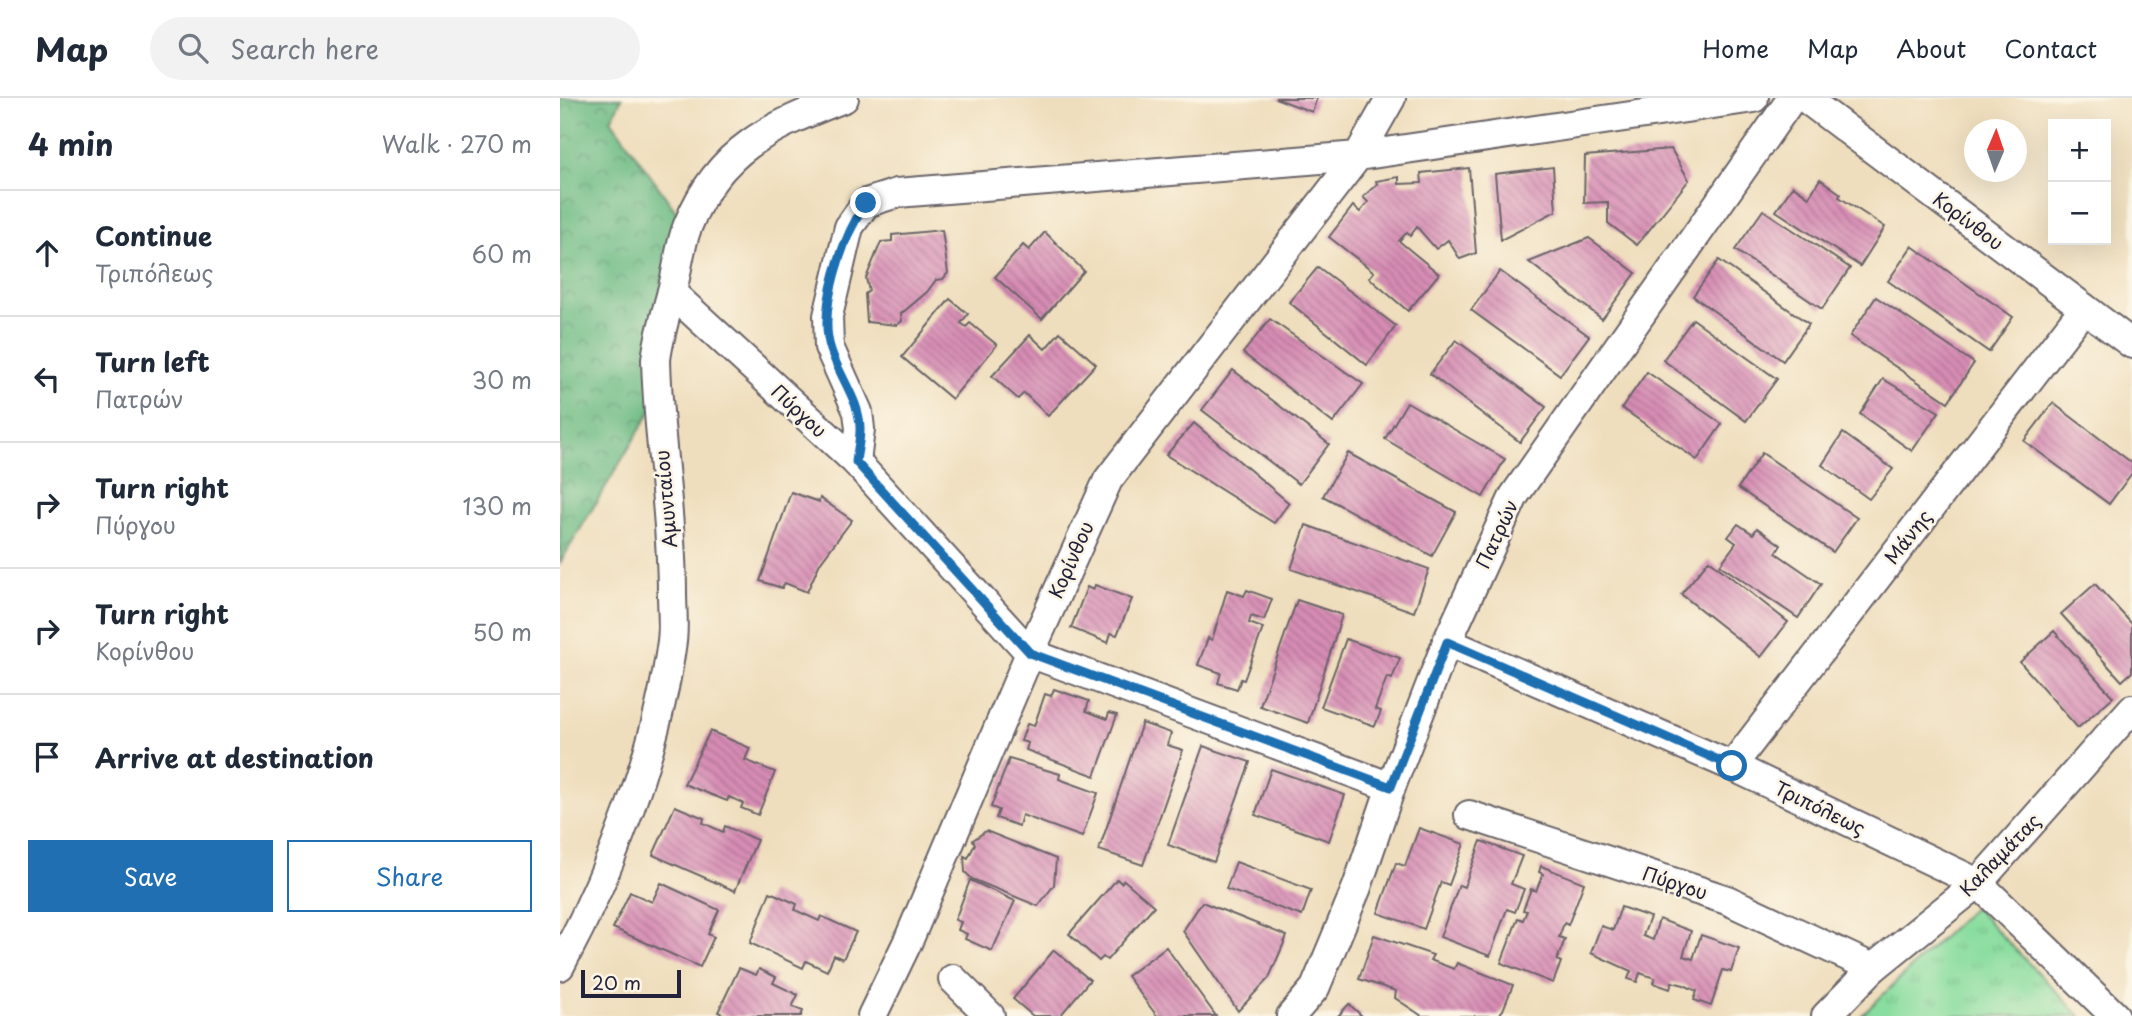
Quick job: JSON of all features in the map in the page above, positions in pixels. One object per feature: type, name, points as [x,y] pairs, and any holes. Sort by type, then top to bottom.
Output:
[{"type":"street","name":"Αμυνταίου","points":[[560,966],[600,886],[630,810],[672,640],[672,561],[656,360],[660,330],[672,293],[687,227],[705,187],[736,154],[766,130],[844,98]]},
{"type":"street","name":"Κορίνθου","points":[[872,1016],[909,939],[1030,653],[1108,480],[1358,156],[1391,98]]},
{"type":"street","points":[[856,462],[860,429],[858,412],[829,347],[828,316],[849,227],[866,203],[897,193],[1358,156],[1754,98]]},
{"type":"street","name":"Πατρών","points":[[1291,1016],[1315,988],[1357,887],[1391,787],[1447,642],[1514,496],[1792,98]]},
{"type":"street","name":"Κορίνθου","points":[[1805,98],[2132,344]]},
{"type":"street","name":"Πύργου","points":[[672,293],[856,462],[1030,653],[1391,787]]},
{"type":"street","name":"Μάνης","points":[[1732,766],[2084,308]]},
{"type":"street","name":"Τριπόλεως","points":[[1447,642],[1732,766],[1978,883],[2115,1016]]},
{"type":"street","name":"Καλαμάτας","points":[[1826,1016],[1873,968],[1978,883],[2132,709]]},
{"type":"street","name":"Πύργου","points":[[1469,816],[1727,900],[1873,968]]},
{"type":"street","points":[[953,979],[990,1016]]},
{"type":"green space","points":[[560,98],[622,98],[611,120],[687,227],[657,401],[560,563]]},
{"type":"green space","points":[[1974,907],[2080,1016],[1861,1016]]},
{"type":"building","points":[[1275,98],[1317,98],[1312,112]]},
{"type":"building","points":[[1671,149],[1689,180],[1637,245],[1608,223],[1608,202],[1584,203],[1585,156]]},
{"type":"building","points":[[1553,167],[1556,211],[1501,240],[1495,174]]},
{"type":"building","points":[[1469,168],[1476,253],[1460,259],[1448,240],[1436,249],[1417,227],[1410,236],[1407,232],[1399,241],[1439,274],[1408,311],[1369,278],[1374,272],[1329,237],[1353,206],[1360,212],[1368,202],[1363,197],[1377,184],[1376,181],[1399,177],[1399,184],[1422,183],[1421,173]]},
{"type":"building","points":[[1820,179],[1841,194],[1839,197],[1885,227],[1860,266],[1776,211],[1793,186],[1809,197]]},
{"type":"building","points":[[1763,210],[1850,268],[1822,309],[1735,250]]},
{"type":"building","points":[[942,230],[948,273],[943,279],[936,280],[927,292],[901,314],[902,321],[897,325],[867,322],[865,294],[869,291],[866,278],[881,242],[892,241],[892,235]]},
{"type":"building","points":[[1045,232],[1084,271],[1042,319],[995,277],[1023,245],[1029,250]]},
{"type":"building","points":[[1589,238],[1636,273],[1602,319],[1529,262]]},
{"type":"building","points":[[1912,246],[2013,317],[1989,352],[1888,281]]},
{"type":"building","points":[[1719,260],[1809,324],[1783,361],[1693,296]]},
{"type":"building","points":[[1318,267],[1396,326],[1367,365],[1289,302]]},
{"type":"building","points":[[1500,271],[1589,336],[1560,375],[1471,310]]},
{"type":"building","points":[[1876,297],[1974,363],[1948,402],[1850,336]]},
{"type":"building","points":[[950,299],[968,314],[961,323],[966,327],[970,323],[997,345],[952,399],[902,357]]},
{"type":"building","points":[[1270,319],[1363,384],[1333,423],[1243,353]]},
{"type":"building","points":[[1693,319],[1777,379],[1746,421],[1663,360]]},
{"type":"building","points":[[1060,332],[1096,364],[1048,416],[1024,393],[1018,399],[992,376],[1030,335],[1045,349]]},
{"type":"building","points":[[1456,340],[1546,407],[1520,442],[1430,374]]},
{"type":"building","points":[[1233,370],[1329,444],[1299,484],[1202,410]]},
{"type":"building","points":[[1647,372],[1722,424],[1697,460],[1622,408]]},
{"type":"building","points":[[1883,379],[1939,412],[1912,451],[1860,414]]},
{"type":"building","points":[[1407,402],[1505,459],[1483,497],[1385,439]]},
{"type":"building","points":[[2053,403],[2132,463],[2132,473],[2109,504],[2024,441]]},
{"type":"building","points":[[1194,423],[1289,503],[1274,523],[1166,455]]},
{"type":"building","points":[[1843,433],[1893,469],[1869,499],[1822,465]]},
{"type":"building","points":[[1348,453],[1456,512],[1432,556],[1323,496]]},
{"type":"building","points":[[1762,453],[1857,518],[1833,552],[1738,488]]},
{"type":"building","points":[[791,492],[819,502],[820,498],[852,520],[820,563],[807,592],[785,583],[782,588],[760,581]]},
{"type":"building","points":[[1738,524],[1753,534],[1757,528],[1781,545],[1776,553],[1821,584],[1798,618],[1720,565],[1736,543],[1728,537]]},
{"type":"building","points":[[1306,525],[1429,569],[1414,612],[1291,569]]},
{"type":"building","points":[[1709,560],[1788,622],[1761,657],[1681,594]]},
{"type":"building","points":[[2095,584],[2132,624],[2132,672],[2122,681],[2061,614]]},
{"type":"building","points":[[1095,585],[1132,599],[1117,635],[1111,633],[1108,643],[1071,628],[1087,587],[1093,590]]},
{"type":"building","points":[[1227,590],[1244,596],[1247,590],[1272,599],[1264,620],[1251,616],[1249,623],[1263,628],[1244,680],[1241,679],[1237,689],[1218,683],[1221,673],[1198,665],[1208,638],[1212,640]]},
{"type":"building","points":[[1297,600],[1342,615],[1308,723],[1260,706]]},
{"type":"building","points":[[2054,631],[2113,697],[2078,728],[2020,662]]},
{"type":"building","points":[[1346,639],[1400,658],[1392,679],[1387,677],[1375,709],[1381,711],[1375,726],[1321,707]]},
{"type":"building","points":[[1054,689],[1089,701],[1086,711],[1107,719],[1109,713],[1117,715],[1095,776],[1026,750],[1028,743],[1021,741],[1027,724],[1034,726],[1045,694],[1051,696]]},
{"type":"building","points":[[1142,723],[1171,733],[1167,745],[1183,750],[1143,865],[1099,850]]},
{"type":"building","points":[[710,731],[750,748],[745,760],[775,772],[758,815],[741,808],[743,803],[729,797],[727,801],[684,784]]},
{"type":"building","points":[[1203,746],[1250,762],[1214,862],[1168,845]]},
{"type":"building","points":[[1009,759],[1060,774],[1059,779],[1098,793],[1082,837],[1022,815],[1019,826],[996,818],[999,810],[991,807]]},
{"type":"building","points":[[1271,769],[1345,795],[1329,841],[1255,815]]},
{"type":"building","points":[[675,806],[704,818],[703,823],[723,832],[725,826],[757,840],[735,891],[653,855]]},
{"type":"building","points":[[1419,828],[1464,844],[1449,885],[1441,882],[1424,929],[1378,913],[1396,863],[1405,866]]},
{"type":"building","points":[[986,831],[1056,859],[1054,885],[1038,906],[972,879],[965,872],[964,856],[968,858],[975,844],[973,840]]},
{"type":"building","points":[[1481,841],[1522,856],[1511,884],[1524,889],[1515,912],[1507,909],[1490,956],[1440,937],[1459,885],[1464,887]]},
{"type":"building","points":[[1236,862],[1311,890],[1302,916],[1226,889]]},
{"type":"building","points":[[1541,866],[1584,883],[1568,925],[1564,923],[1559,937],[1565,939],[1557,960],[1561,962],[1553,983],[1501,963],[1518,918],[1523,920],[1527,911],[1523,910],[1531,889],[1536,891],[1543,874],[1539,872]]},
{"type":"building","points":[[1117,879],[1121,883],[1124,880],[1154,906],[1107,960],[1103,957],[1099,961],[1069,934]]},
{"type":"building","points":[[970,880],[1015,901],[992,951],[965,939],[967,934],[958,930],[961,922],[955,920]]},
{"type":"building","points":[[661,883],[719,910],[708,934],[714,937],[700,967],[613,928],[630,892],[652,902]]},
{"type":"building","points":[[770,892],[797,904],[795,910],[819,921],[821,916],[856,932],[843,959],[834,955],[827,971],[806,961],[803,968],[750,943]]},
{"type":"building","points":[[1202,902],[1287,936],[1269,978],[1238,1011],[1183,931]]},
{"type":"building","points":[[1621,907],[1650,917],[1643,936],[1653,940],[1659,919],[1691,931],[1683,956],[1693,959],[1701,935],[1739,948],[1731,972],[1723,970],[1711,1006],[1694,1000],[1697,991],[1684,985],[1672,982],[1670,989],[1653,983],[1655,978],[1640,973],[1637,982],[1628,979],[1631,971],[1591,953],[1601,926],[1613,930]]},
{"type":"building","points":[[1374,935],[1433,955],[1430,960],[1454,969],[1457,963],[1513,985],[1503,1010],[1498,1016],[1422,1016],[1395,998],[1396,991],[1359,979]]},
{"type":"building","points":[[1166,947],[1216,1016],[1157,1016],[1127,976]]},
{"type":"building","points":[[1054,950],[1090,980],[1060,1016],[1033,1016],[1013,999]]},
{"type":"building","points":[[739,968],[756,975],[759,969],[776,977],[773,983],[798,995],[792,1007],[803,1011],[801,1016],[727,1016],[718,1012]]},
{"type":"building","points":[[1349,1004],[1362,1016],[1338,1016]]},
{"type":"route","points":[[866,203],[849,227],[828,316],[829,347],[858,412],[860,429],[856,462],[1030,653],[1391,787],[1447,642],[1732,766]]}]
